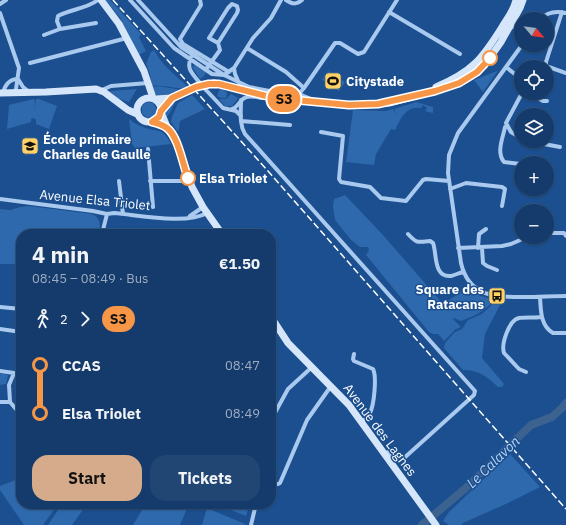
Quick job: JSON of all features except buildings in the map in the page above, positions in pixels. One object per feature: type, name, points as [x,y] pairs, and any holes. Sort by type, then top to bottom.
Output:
[{"type":"main road","points":[[99,0],[119,24],[127,38],[144,71],[155,98],[161,106],[161,112],[168,129],[177,143],[190,181],[205,210],[218,229]]},
{"type":"main road","points":[[518,12],[523,0]]},
{"type":"main road","points":[[401,100],[441,84],[471,68],[489,47],[515,2]]},
{"type":"main road","points":[[117,101],[127,105],[148,97],[172,98],[196,87],[209,84],[237,85],[270,97],[325,103],[364,105],[401,100],[440,90],[459,83],[472,76],[484,66],[490,58],[514,20]]},
{"type":"main road","points":[[148,83],[136,109],[138,114],[144,121],[152,122],[168,129]]},
{"type":"main road","points":[[2,90],[31,92],[102,90],[128,110],[138,114]]},
{"type":"main road","points":[[152,122],[159,117],[172,98]]},
{"type":"main road","name":"Avenue des Lagnes","points":[[276,325],[288,343],[348,405],[436,525]]},
{"type":"street","points":[[0,4],[6,0]]},
{"type":"street","points":[[60,29],[57,21],[58,16],[91,5],[99,0]]},
{"type":"street","points":[[130,0],[169,44],[212,74],[224,76],[234,68],[253,38],[271,18],[281,0]]},
{"type":"street","points":[[138,0],[174,40],[192,55],[229,72]]},
{"type":"street","points":[[200,0],[201,5],[180,39],[183,44],[237,85],[280,93],[299,94],[325,103]]},
{"type":"street","points":[[286,0],[294,4],[297,4],[302,0]]},
{"type":"street","points":[[293,100],[304,88],[333,44],[340,43],[358,54],[364,52],[396,0]]},
{"type":"street","points":[[514,27],[510,26],[508,22],[514,11],[515,2]]},
{"type":"street","points":[[203,68],[211,64],[220,50],[218,43],[209,38],[232,4],[236,6],[238,10],[237,14],[218,43]]},
{"type":"street","points":[[389,12],[460,54]]},
{"type":"street","points":[[0,13],[18,63],[19,72],[14,91]]},
{"type":"street","points":[[564,13],[546,62],[546,66],[566,73]]},
{"type":"street","points":[[44,35],[60,29],[96,23]]},
{"type":"street","points":[[30,63],[127,38]]},
{"type":"street","points":[[247,48],[286,72],[304,88]]},
{"type":"street","points":[[517,52],[458,133],[454,141],[448,162],[449,181],[458,248],[463,272],[472,284],[488,294],[500,297],[566,296]]},
{"type":"street","points":[[192,55],[188,64],[199,82],[224,108],[236,111],[241,119]]},
{"type":"street","points":[[506,67],[514,73]]},
{"type":"street","points":[[234,68],[241,101],[242,129],[251,141],[475,391],[474,395],[455,413],[403,458],[397,459],[388,452],[384,454]]},
{"type":"street","points":[[2,90],[10,80],[18,79]]},
{"type":"street","points":[[18,79],[23,87],[31,92]]},
{"type":"street","points":[[102,90],[111,86],[148,83]]},
{"type":"street","points":[[232,109],[238,106],[241,101],[247,97],[270,97]]},
{"type":"street","points":[[514,163],[504,162],[501,158],[500,149],[505,127],[507,126],[507,120],[518,100]]},
{"type":"street","points":[[541,100],[547,101]]},
{"type":"street","points":[[241,119],[290,125]]},
{"type":"street","points":[[507,126],[514,135]]},
{"type":"street","points":[[321,132],[340,134],[343,136],[339,179],[341,182],[372,187],[381,198],[406,201],[423,180],[449,181]]},
{"type":"street","points":[[554,146],[560,147]]},
{"type":"street","points":[[148,149],[153,207]]},
{"type":"street","points":[[118,181],[123,214]]},
{"type":"street","points":[[150,181],[190,181]]},
{"type":"street","points":[[450,188],[466,183],[502,188],[505,190],[502,206]]},
{"type":"street","name":"Avenue Elsa Triolet","points":[[0,200],[93,211],[106,214],[111,213],[178,219],[201,216],[205,210]]},
{"type":"street","points":[[188,218],[205,210]]},
{"type":"street","points":[[103,229],[106,214]]},
{"type":"street","points":[[486,229],[479,234],[483,263],[497,270]]},
{"type":"street","points":[[554,233],[566,234]]},
{"type":"street","points":[[408,234],[414,241],[419,243],[430,241],[433,243],[436,265],[445,275],[450,276],[463,272]]},
{"type":"street","points":[[458,248],[480,248],[514,243]]},
{"type":"street","points":[[540,297],[544,324],[550,331],[557,334],[566,333]]},
{"type":"street","points":[[0,307],[16,309]]},
{"type":"street","points":[[526,372],[519,369],[504,353],[503,343],[514,320],[518,318],[542,317]]},
{"type":"street","points":[[0,329],[16,331]]},
{"type":"street","points":[[354,354],[354,361],[368,366],[373,369],[375,373],[371,410],[368,416],[361,422]]},
{"type":"street","points":[[276,411],[288,389],[312,367]]},
{"type":"street","points":[[0,371],[14,373],[9,385],[10,402],[16,409]]},
{"type":"street","points":[[276,484],[280,483],[307,420],[331,386]]},
{"type":"street","points":[[0,402],[10,402]]},
{"type":"street","points":[[251,525],[255,509]]},
{"type":"shaded area","points":[[105,0],[110,0],[141,34],[139,37],[146,51],[139,55],[120,18]]},
{"type":"shaded area","points":[[154,50],[164,65],[187,86],[180,88],[152,86],[150,74],[146,64],[151,52]]},
{"type":"shaded area","points":[[195,65],[206,72],[200,79],[192,67]]},
{"type":"shaded area","name":"Citystade","points":[[328,71],[345,82],[339,91],[322,80]]},
{"type":"shaded area","points":[[497,72],[483,92],[474,80]]},
{"type":"shaded area","points":[[158,86],[182,90],[168,96],[160,96],[154,93],[153,87]]},
{"type":"shaded area","points":[[220,88],[227,93],[226,98],[217,96]]},
{"type":"shaded area","points":[[137,89],[129,102],[119,99],[109,91]]},
{"type":"shaded area","points":[[231,94],[238,98],[237,100],[232,106],[225,106],[219,99],[226,99]]},
{"type":"shaded area","points":[[192,95],[205,109],[180,121],[178,132],[171,122],[172,117],[178,103]]},
{"type":"shaded area","points":[[34,99],[34,112],[36,99],[57,106],[49,129],[36,124],[36,120],[34,118],[31,119],[31,122],[7,129],[9,105]]},
{"type":"shaded area","points":[[177,99],[171,112],[166,117],[166,109],[173,100]]},
{"type":"shaded area","points":[[146,102],[153,103],[157,109],[154,117],[147,118],[142,113],[142,106]]},
{"type":"shaded area","points":[[416,102],[433,107],[433,113],[425,111],[427,108],[423,105],[421,108],[411,109],[408,111],[402,117],[395,130],[391,129],[376,154],[374,165],[346,162],[353,110],[386,111],[393,109],[397,115],[394,109]]},
{"type":"shaded area","points":[[129,119],[148,129],[162,132],[171,144],[135,148],[132,144]]},
{"type":"shaded area","points":[[345,195],[383,235],[443,304],[464,290],[466,292],[471,288],[481,296],[495,300],[480,313],[471,317],[461,321],[454,318],[453,319],[461,327],[454,330],[444,341],[438,334],[429,332],[366,255],[369,250],[368,247],[360,247],[351,240],[335,220],[333,207],[334,199]]},
{"type":"shaded area","points":[[29,206],[92,214],[99,220],[100,228],[16,229],[16,264],[0,264],[0,209],[10,210]]},
{"type":"shaded area","points":[[497,300],[502,301],[485,334],[482,358],[504,384],[502,387],[498,387],[487,377],[479,373],[463,370],[444,348],[445,343],[455,332],[462,329],[468,320],[482,314]]},
{"type":"shaded area","points":[[0,374],[8,375],[6,384],[0,385]]},
{"type":"shaded area","points":[[510,454],[540,487],[461,525],[449,525],[443,521],[449,512]]},
{"type":"shaded area","points":[[16,480],[16,509],[54,509],[43,525],[24,525],[0,490],[0,486]]},
{"type":"shaded area","points":[[59,509],[83,509],[72,525],[48,525]]},
{"type":"shaded area","points":[[187,509],[180,525],[133,525],[142,510]]},
{"type":"shaded area","points":[[207,509],[245,524],[245,525],[202,525]]},
{"type":"shaded area","points":[[228,509],[248,509],[246,516]]},
{"type":"waterway","name":"Le Calavon","points":[[422,525],[467,487],[531,425],[552,417],[566,403]]},
{"type":"railway","points":[[113,0],[268,171],[566,509]]},
{"type":"bus line","name":"S3","points":[[188,178],[177,143],[171,132],[161,125],[152,122],[159,117],[161,111],[172,98],[196,87],[214,83],[274,98],[349,105],[378,104],[401,100],[459,83],[477,72],[490,58]]},
{"type":"place","name":"Citystade","points":[[333,81]]},
{"type":"place","name":"École primaire Charles de Gaulle","points":[[30,146]]},
{"type":"place","name":"Elsa Triolet","points":[[188,178]]},
{"type":"place","name":"Square des Ratacans","points":[[497,296]]}]
